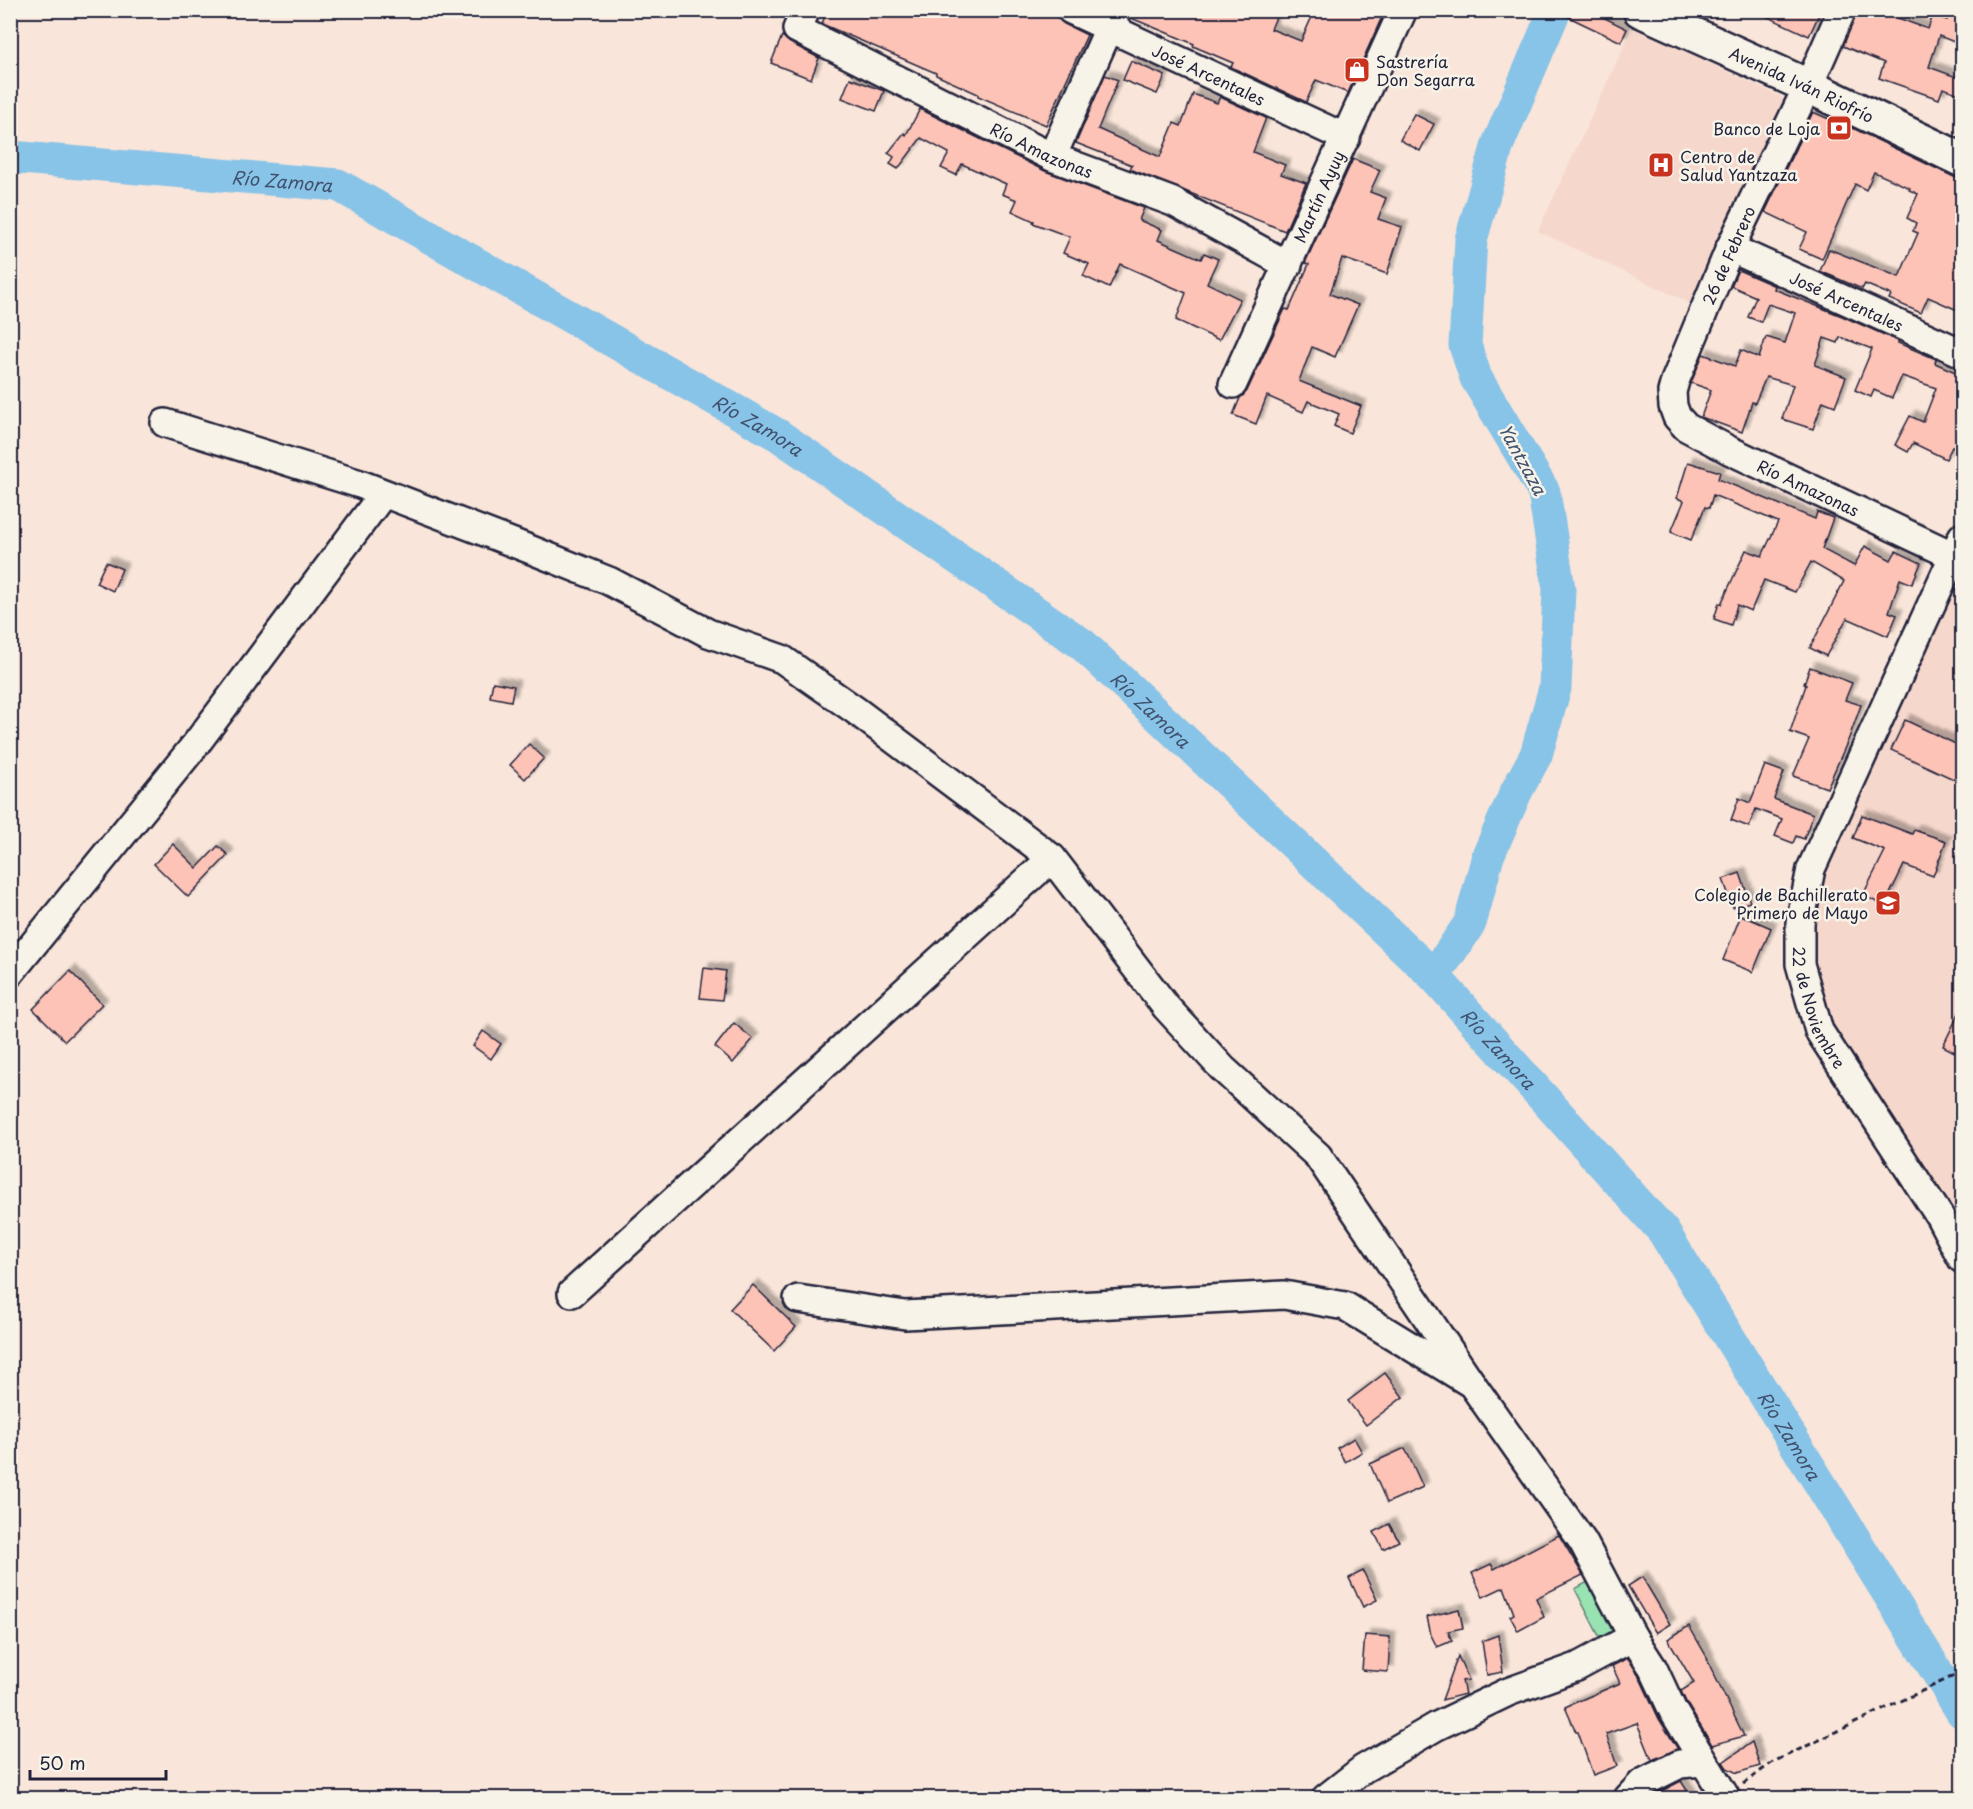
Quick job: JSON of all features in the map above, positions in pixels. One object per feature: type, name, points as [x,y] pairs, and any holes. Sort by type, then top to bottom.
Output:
[{"type":"main road","name":"Avenida Iván Riofrío","points":[[1641,10],[1962,137]]},
{"type":"main road","name":"Avenida Iván Riofrío","points":[[1687,10],[1962,160]]},
{"type":"street","name":"José Arcentales","points":[[1071,10],[1113,19],[1346,138]]},
{"type":"street","name":"Martín Ayuy","points":[[1233,384],[1403,10]]},
{"type":"street","name":"26 de Febrero","points":[[1673,406],[1672,392],[1675,381],[1730,248],[1812,78],[1842,10]]},
{"type":"street","points":[[1052,157],[1113,19]]},
{"type":"street","name":"Río Amazonas","points":[[801,20],[1052,157],[1173,202],[1287,265]]},
{"type":"street","name":"José Arcentales","points":[[1730,248],[1962,353]]},
{"type":"street","name":"Río Amazonas","points":[[1673,406],[1677,417],[1686,428],[1958,546]]},
{"type":"street","points":[[165,423],[360,484],[609,581],[708,633],[782,659],[855,710],[1052,858],[1166,1007],[1223,1069],[1318,1156],[1472,1384],[1583,1542],[1633,1637],[1653,1668],[1673,1711],[1725,1797]]},
{"type":"street","points":[[10,973],[196,744],[383,494]]},
{"type":"street","name":"22 de Noviembre","points":[[1958,546],[1810,869],[1800,923],[1800,964],[1819,1031],[1940,1217],[1962,1259]]},
{"type":"street","points":[[572,1293],[1052,858]]},
{"type":"street","points":[[798,1299],[905,1316],[1284,1295],[1345,1306],[1472,1384]]},
{"type":"street","points":[[1326,1798],[1364,1769],[1437,1726],[1508,1692],[1576,1667],[1633,1637]]},
{"type":"street","points":[[1628,1798],[1642,1783],[1680,1764],[1703,1762]]},
{"type":"path","points":[[1725,1797],[1773,1762],[1962,1672]]},
{"type":"shaded area","name":"Centro de Salud Yantzaza","points":[[1633,27],[1785,99],[1690,303],[1538,231]]},
{"type":"shaded area","name":"Colegio de Bachillerato Primero de Mayo","points":[[1962,573],[1962,1237],[1826,1024],[1810,973],[1814,893]]},
{"type":"green space","points":[[1595,1578],[1618,1626],[1601,1640],[1575,1589]]},
{"type":"building","points":[[827,10],[1048,10],[1056,14],[1064,24],[1087,35],[1046,125],[978,96],[936,73],[822,24]]},
{"type":"building","points":[[1132,10],[1279,10],[1271,29],[1301,41],[1315,10],[1385,10],[1348,93],[1316,80],[1306,102],[1231,67],[1233,63],[1193,46],[1194,44],[1131,18]]},
{"type":"building","points":[[1554,10],[1589,10],[1627,29],[1621,42]]},
{"type":"building","points":[[1753,10],[1821,10],[1809,36]]},
{"type":"building","points":[[1857,10],[1886,10],[1884,13],[1928,29],[1933,15],[1947,20],[1951,10],[1962,10],[1962,45],[1939,36],[1929,67],[1962,79],[1962,95],[1943,88],[1939,99],[1879,78],[1884,63],[1843,46]]},
{"type":"building","points":[[782,36],[790,43],[819,58],[811,79],[771,63]]},
{"type":"building","points":[[1131,61],[1165,76],[1157,94],[1123,80]]},
{"type":"building","points":[[1105,75],[1118,80],[1098,129],[1160,157],[1174,123],[1181,126],[1193,94],[1217,103],[1220,97],[1266,118],[1253,152],[1285,165],[1281,174],[1306,183],[1285,231],[1130,169],[1132,165],[1076,143]]},
{"type":"building","points":[[850,78],[884,91],[876,111],[842,98]]},
{"type":"building","points":[[920,109],[1045,171],[1144,208],[1139,220],[1162,230],[1158,240],[1201,259],[1204,253],[1218,259],[1207,283],[1240,299],[1219,340],[1176,320],[1186,293],[1120,264],[1109,288],[1083,276],[1089,264],[1063,253],[1070,237],[1033,223],[1034,221],[1012,211],[1017,200],[1002,194],[1006,184],[962,164],[956,175],[941,168],[949,153],[921,138],[898,169],[890,164],[894,157],[888,153],[904,133],[906,135]]},
{"type":"building","points":[[1813,112],[1831,120],[1832,118],[1962,179],[1962,312],[1928,297],[1921,313],[1889,299],[1891,295],[1865,284],[1862,289],[1820,271],[1829,249],[1899,277],[1918,233],[1913,231],[1916,223],[1907,218],[1918,194],[1909,190],[1910,188],[1874,172],[1866,190],[1855,184],[1822,259],[1799,249],[1807,232],[1765,212]]},
{"type":"building","points":[[1414,114],[1434,124],[1420,151],[1400,140]]},
{"type":"building","points":[[1353,159],[1380,170],[1370,192],[1386,198],[1378,219],[1402,227],[1387,274],[1342,258],[1330,294],[1358,305],[1335,357],[1312,347],[1299,381],[1361,406],[1350,433],[1334,426],[1339,414],[1308,401],[1303,412],[1267,396],[1256,424],[1233,415],[1240,398],[1247,391],[1285,309],[1289,310],[1309,264],[1305,263]]},
{"type":"building","points":[[1738,270],[1775,286],[1774,289],[1898,341],[1898,343],[1936,359],[1935,363],[1962,375],[1962,451],[1952,447],[1946,459],[1913,443],[1908,452],[1895,445],[1910,416],[1923,422],[1936,388],[1902,376],[1892,398],[1874,390],[1871,397],[1855,390],[1872,349],[1840,337],[1838,343],[1824,338],[1815,365],[1846,377],[1835,406],[1823,401],[1813,429],[1782,419],[1793,385],[1766,377],[1755,403],[1752,402],[1742,432],[1701,417],[1711,390],[1691,383],[1703,354],[1735,366],[1741,350],[1759,358],[1766,337],[1785,343],[1795,313],[1768,304],[1761,322],[1748,317],[1756,297],[1731,286]]},
{"type":"building","points":[[1688,462],[1720,472],[1718,479],[1815,519],[1817,512],[1833,518],[1822,549],[1854,566],[1865,546],[1891,560],[1896,551],[1921,563],[1912,584],[1900,579],[1889,612],[1897,615],[1888,636],[1847,618],[1826,656],[1810,648],[1844,581],[1811,562],[1795,592],[1764,580],[1751,611],[1737,605],[1731,625],[1714,619],[1719,603],[1721,604],[1746,550],[1762,556],[1778,522],[1713,495],[1709,508],[1705,507],[1691,540],[1671,532],[1684,501],[1677,498]]},
{"type":"building","points":[[106,562],[122,569],[113,591],[96,583]]},
{"type":"building","points":[[1810,667],[1852,683],[1845,700],[1861,705],[1827,788],[1793,776],[1809,739],[1790,732]]},
{"type":"building","points":[[493,682],[514,686],[511,701],[490,697]]},
{"type":"building","points":[[1905,720],[1962,747],[1962,783],[1891,750]]},
{"type":"building","points":[[529,744],[544,758],[525,779],[510,765]]},
{"type":"building","points":[[1765,765],[1784,772],[1774,799],[1813,814],[1804,839],[1796,836],[1793,843],[1775,836],[1782,819],[1756,809],[1749,827],[1731,820],[1739,798],[1750,803]]},
{"type":"building","points":[[1862,815],[1912,834],[1914,830],[1946,841],[1933,876],[1904,865],[1884,906],[1863,895],[1885,851],[1853,838]]},
{"type":"building","points":[[173,844],[197,868],[218,846],[228,855],[188,897],[154,864]]},
{"type":"building","points":[[1740,873],[1750,902],[1733,907],[1723,879]]},
{"type":"building","points":[[1741,915],[1771,928],[1753,972],[1723,960]]},
{"type":"building","points":[[704,968],[726,971],[722,1000],[700,998]]},
{"type":"building","points":[[70,971],[102,1004],[65,1041],[33,1009]]},
{"type":"building","points":[[1962,1007],[1962,1056],[1943,1046]]},
{"type":"building","points":[[734,1023],[753,1039],[733,1063],[715,1047]]},
{"type":"building","points":[[483,1031],[501,1044],[491,1059],[473,1046]]},
{"type":"building","points":[[753,1285],[796,1327],[774,1351],[730,1309]]},
{"type":"building","points":[[1385,1373],[1403,1397],[1366,1425],[1348,1401]]},
{"type":"building","points":[[1354,1438],[1362,1452],[1345,1462],[1337,1448]]},
{"type":"building","points":[[1405,1448],[1423,1487],[1387,1503],[1370,1464]]},
{"type":"building","points":[[1389,1524],[1399,1541],[1383,1549],[1374,1532]]},
{"type":"building","points":[[1559,1535],[1583,1575],[1536,1598],[1544,1617],[1518,1631],[1510,1616],[1514,1614],[1504,1587],[1483,1597],[1472,1573],[1491,1564],[1494,1569]]},
{"type":"building","points":[[1363,1571],[1377,1600],[1363,1607],[1349,1578]]},
{"type":"building","points":[[1642,1577],[1670,1624],[1656,1633],[1628,1586]]},
{"type":"building","points":[[1459,1609],[1463,1628],[1448,1631],[1452,1641],[1437,1647],[1431,1635],[1427,1617]]},
{"type":"building","points":[[1689,1626],[1708,1659],[1744,1736],[1712,1745],[1687,1704],[1681,1691],[1694,1683],[1668,1639]]},
{"type":"building","points":[[1365,1635],[1390,1637],[1388,1672],[1362,1670]]},
{"type":"building","points":[[1498,1635],[1503,1672],[1487,1675],[1482,1641]]},
{"type":"building","points":[[1458,1656],[1469,1680],[1462,1681],[1465,1694],[1442,1700]]},
{"type":"building","points":[[1628,1658],[1659,1719],[1678,1749],[1652,1760],[1637,1723],[1606,1734],[1617,1766],[1593,1775],[1578,1732],[1565,1707],[1620,1683],[1612,1666]]},
{"type":"building","points":[[1752,1742],[1760,1766],[1737,1773],[1727,1768],[1723,1762]]},
{"type":"building","points":[[1681,1781],[1692,1798],[1649,1798],[1652,1796]]},
{"type":"waterway","name":"Yantzaza","points":[[1434,976],[1470,923],[1488,856],[1516,792],[1536,755],[1555,688],[1559,589],[1544,492],[1476,378],[1465,345],[1471,240],[1498,144],[1555,10]]},
{"type":"waterway","name":"Río Zamora","points":[[10,157],[338,185],[778,435],[1082,644],[1434,976],[1663,1231],[1962,1712]]},
{"type":"place","name":"Sastrería Don Segarra","points":[[1357,70]]},
{"type":"place","name":"Banco de Loja","points":[[1839,128]]},
{"type":"place","name":"Centro de Salud Yantzaza","points":[[1661,165]]},
{"type":"place","name":"Colegio de Bachillerato Primero de Mayo","points":[[1888,903]]}]
